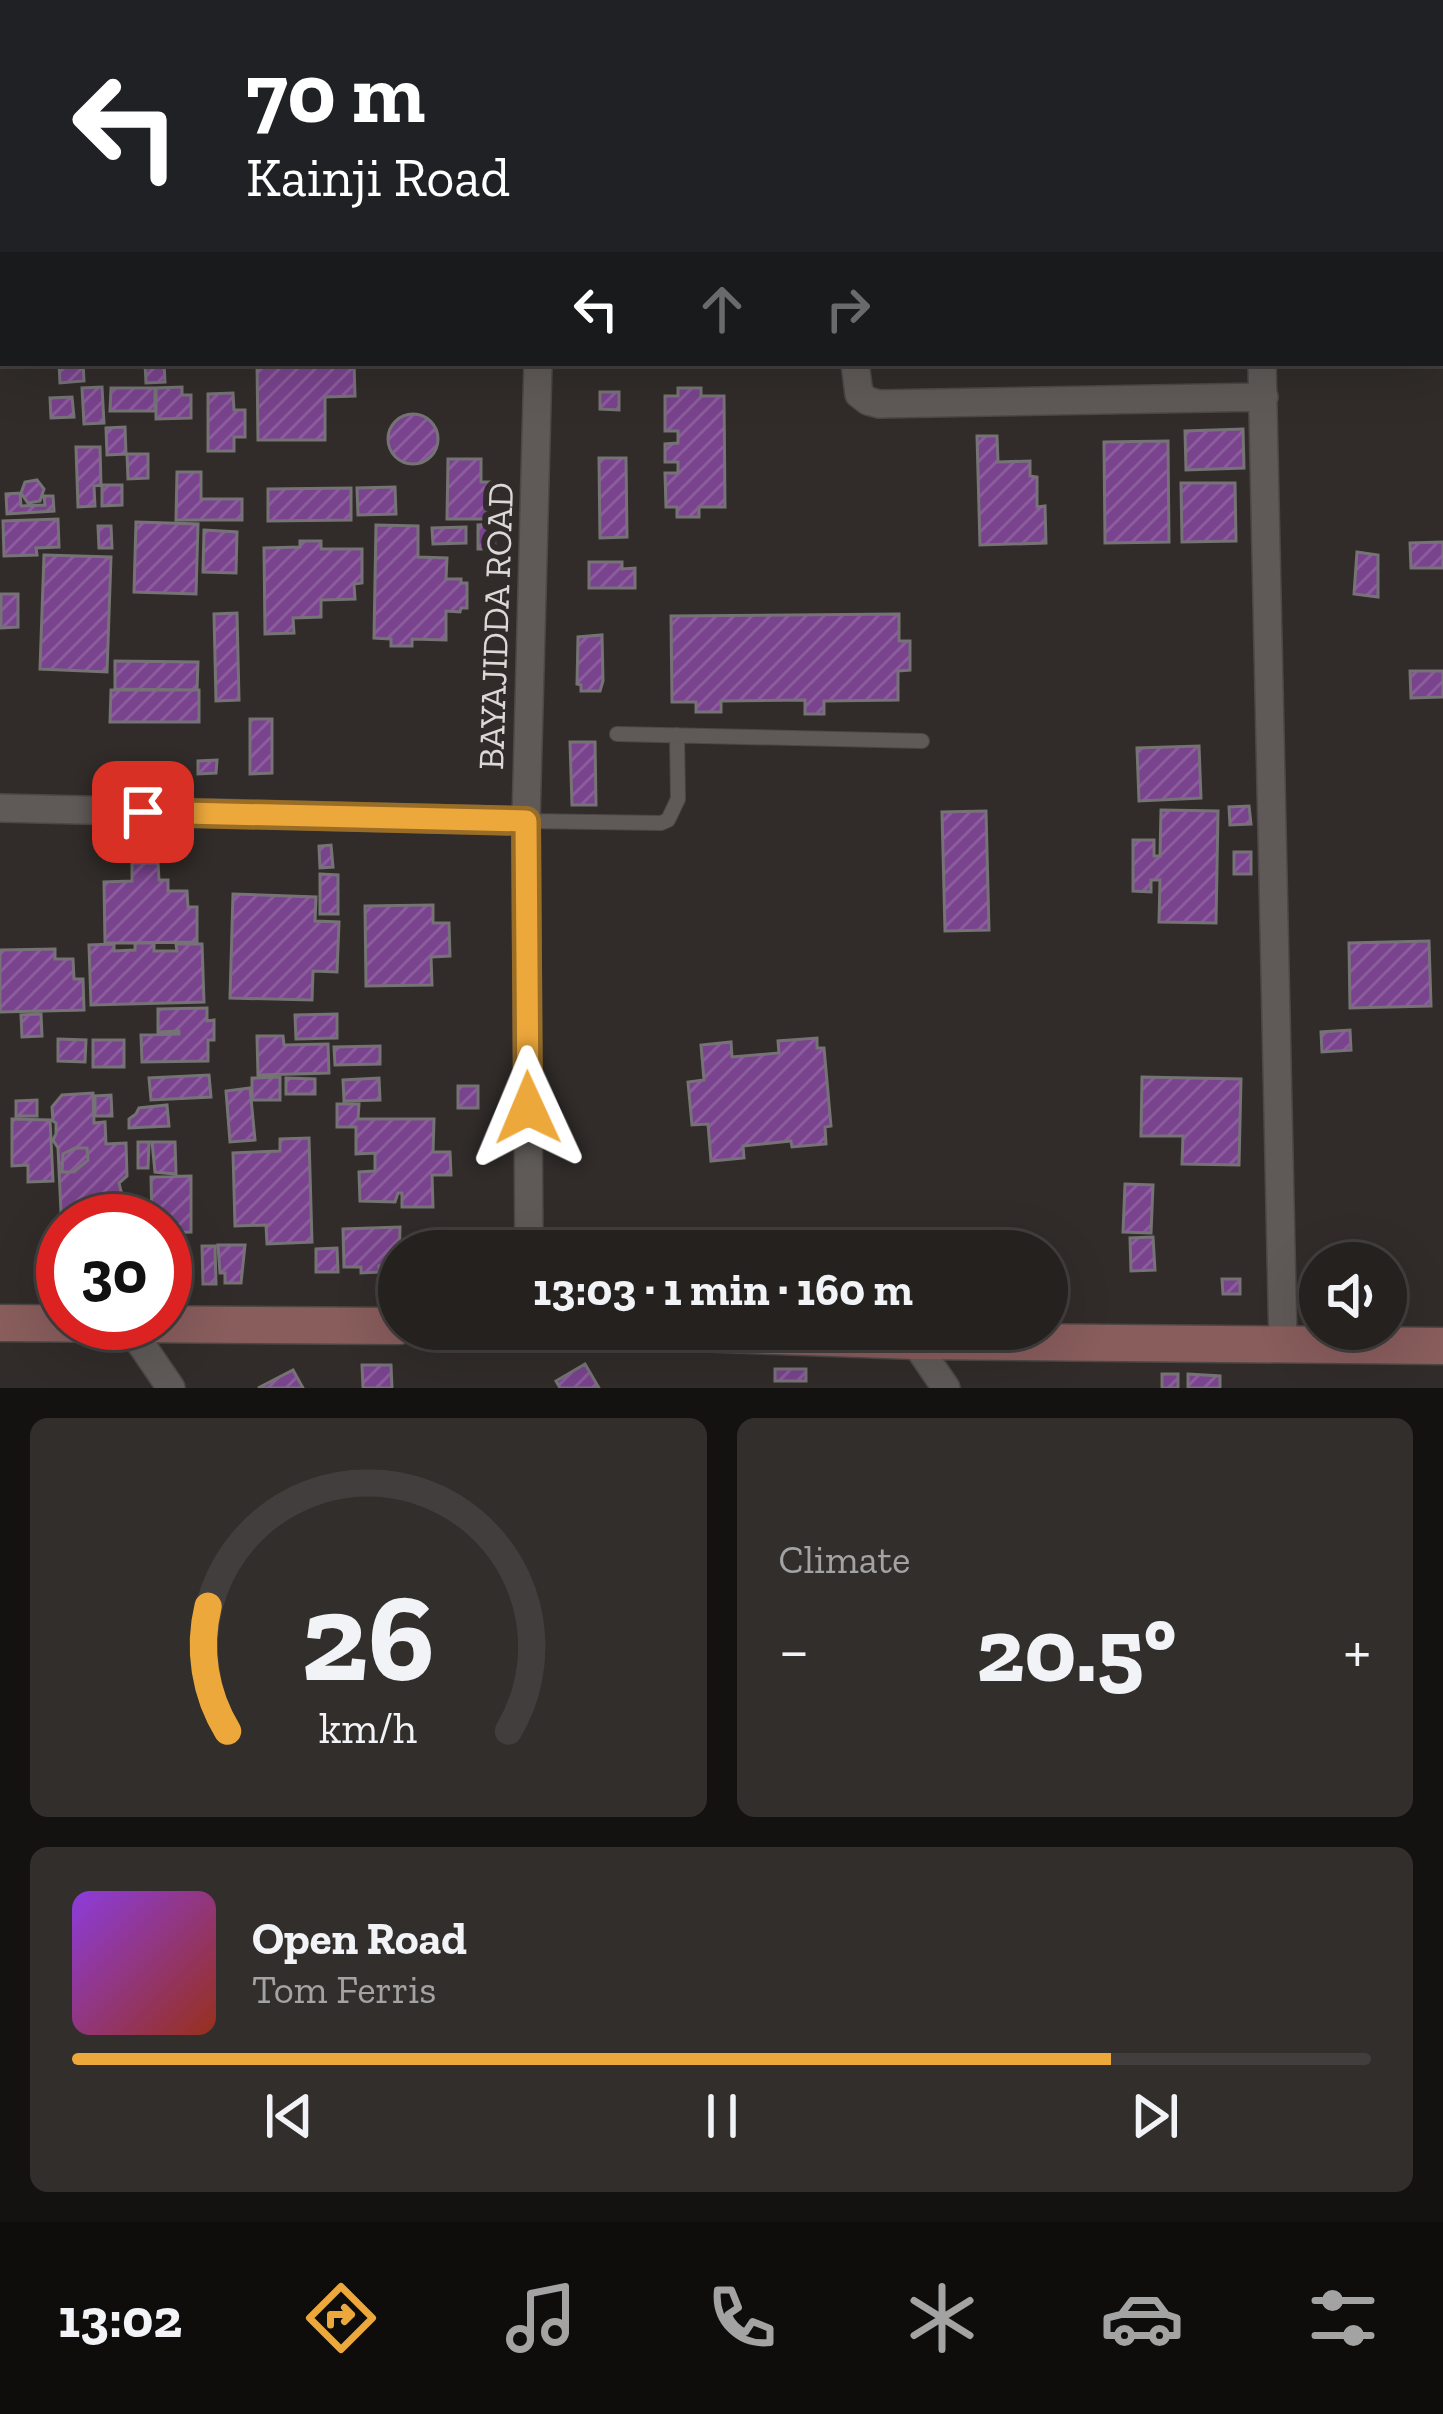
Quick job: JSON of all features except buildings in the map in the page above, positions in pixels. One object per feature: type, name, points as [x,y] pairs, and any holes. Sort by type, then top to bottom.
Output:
[{"type":"street","name":"BAYAJIDDA ROAD","points":[[529,1230],[526,821],[538,366]]},
{"type":"street","points":[[855,366],[860,394],[878,404],[1264,398]]},
{"type":"street","points":[[1262,366],[1283,1344]]},
{"type":"street","points":[[0,808],[526,821]]},
{"type":"street","points":[[0,1323],[36,1324]]},
{"type":"street","points":[[192,1325],[378,1326]]},
{"type":"street","points":[[1068,1342],[1443,1346]]},
{"type":"street","points":[[145,1350],[171,1388]]},
{"type":"street","points":[[920,1350],[946,1388]]},
{"type":"lane","points":[[616,734],[922,741]]},
{"type":"lane","points":[[526,821],[668,820],[677,800],[677,734]]},
{"type":"route","points":[[143,812],[526,821],[528,1108]]}]
